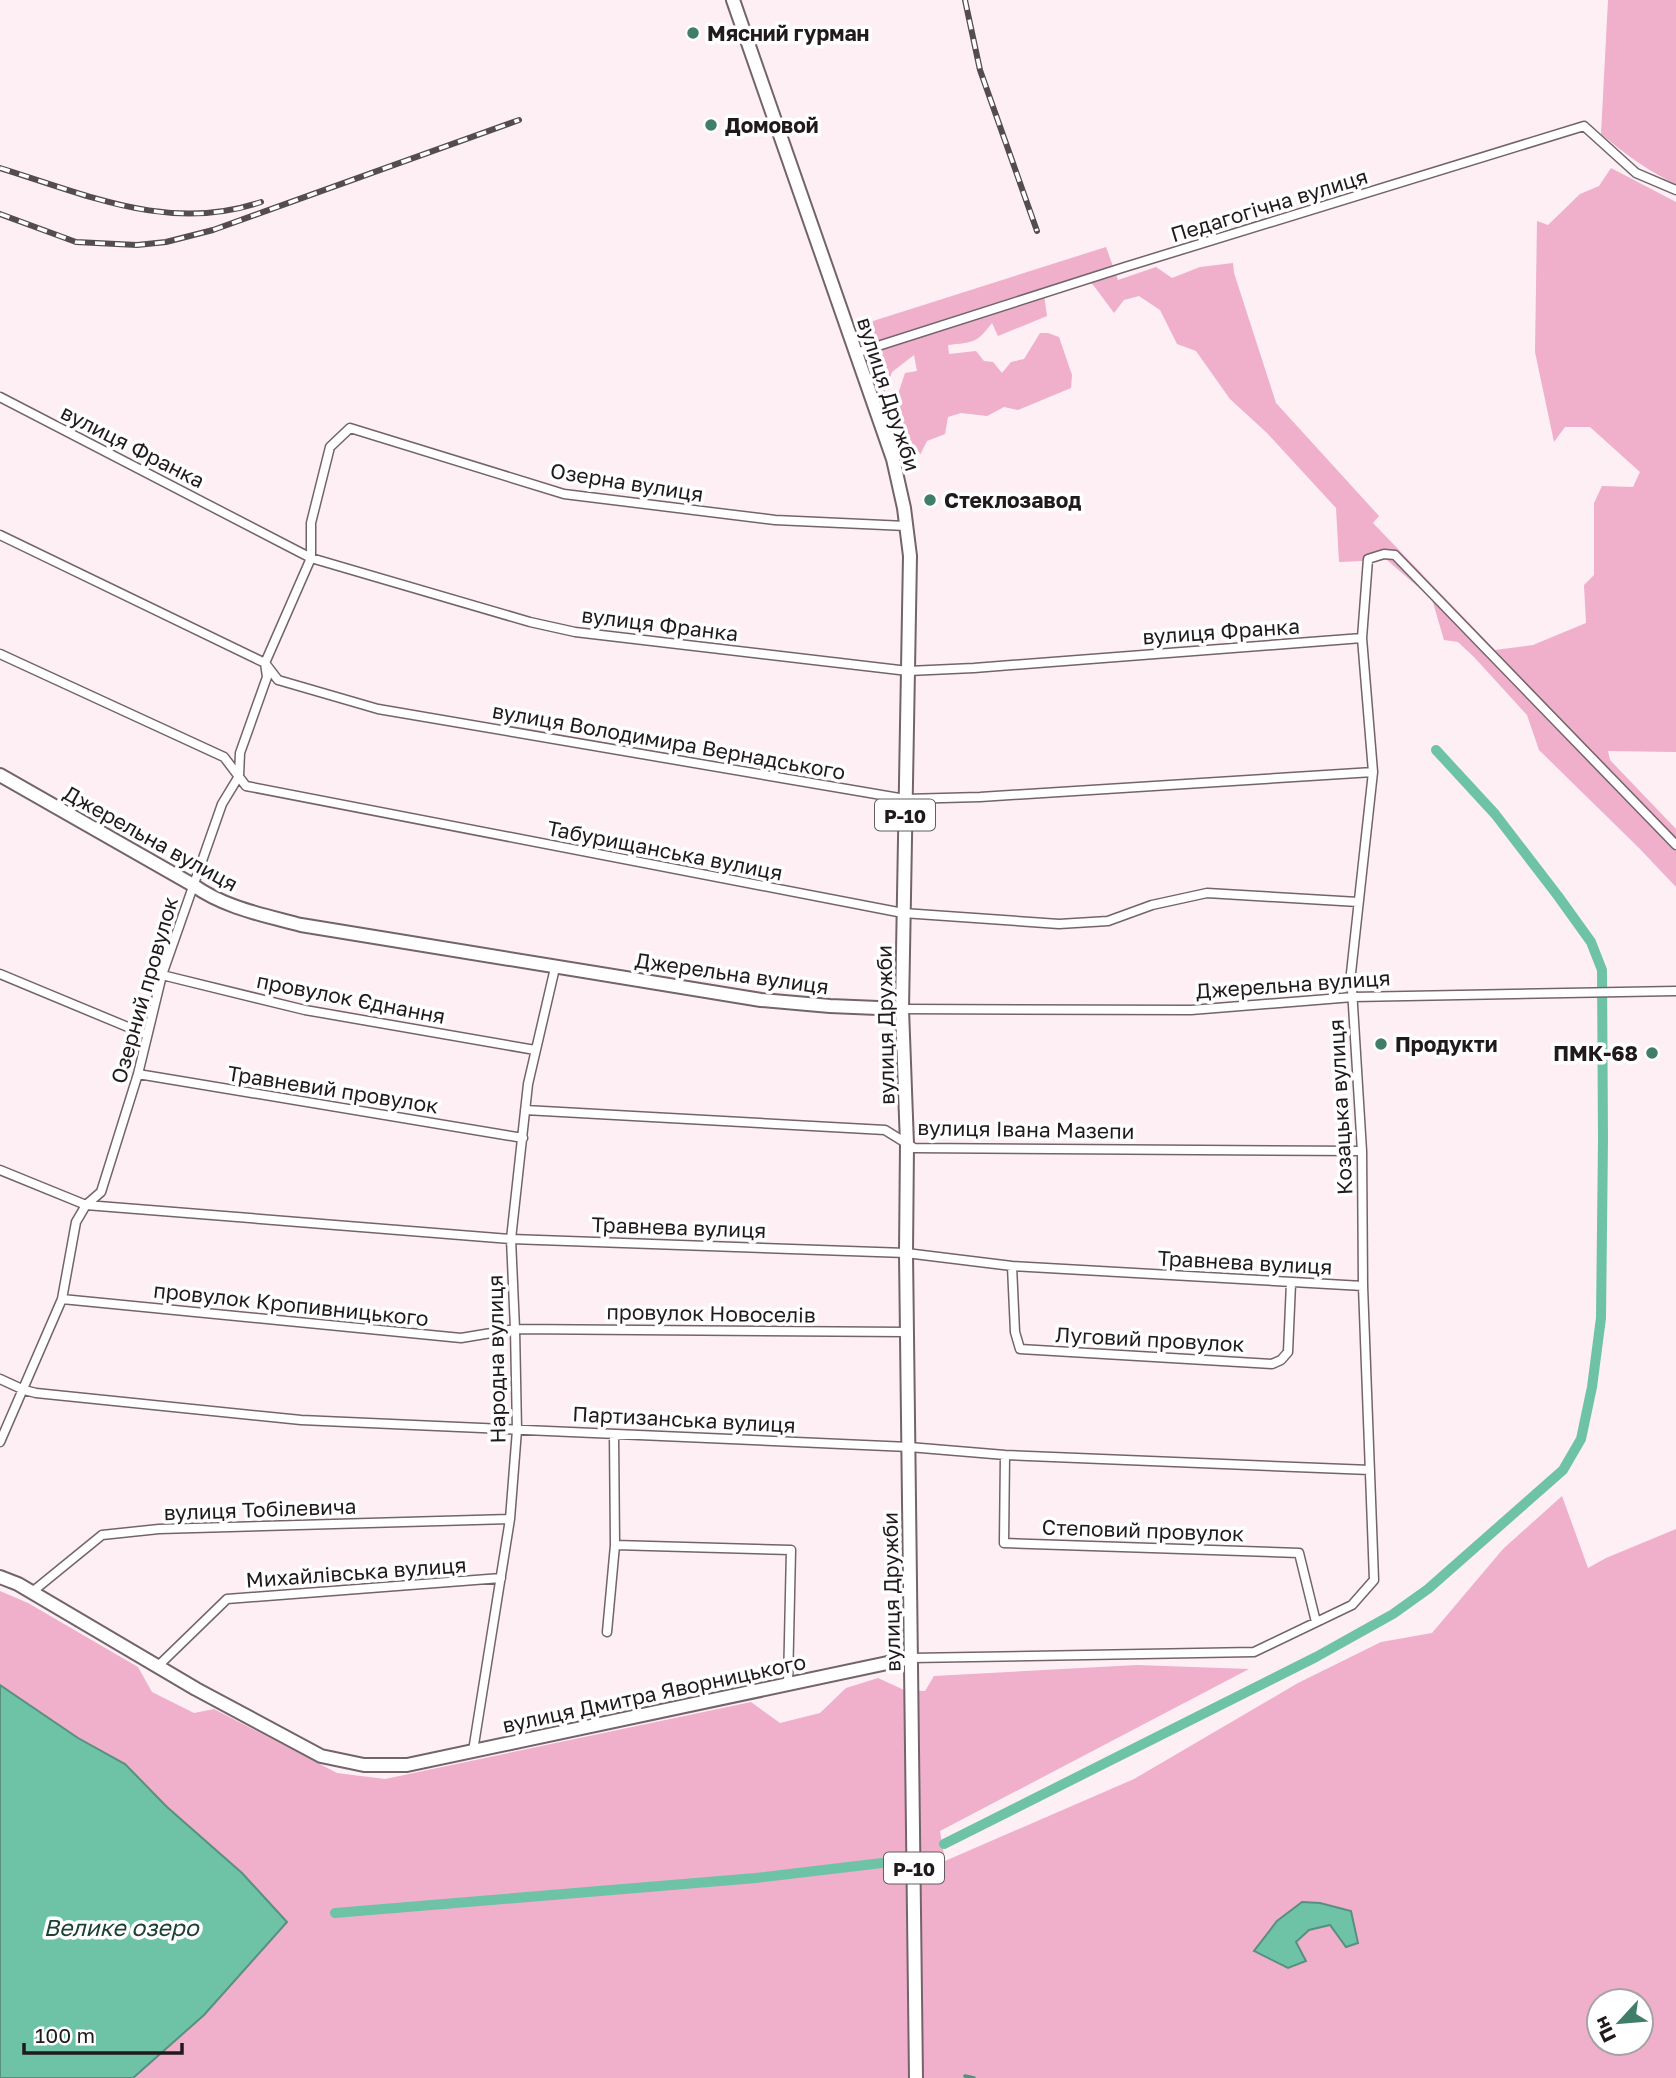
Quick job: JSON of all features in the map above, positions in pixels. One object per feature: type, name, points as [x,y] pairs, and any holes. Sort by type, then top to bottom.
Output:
[{"type":"main road","name":"вулиця Дружби","points":[[733,0],[893,459],[904,508],[910,556],[902,1009],[907,1144],[916,2078]]},
{"type":"main road","name":"Джерельна вулиця","points":[[0,775],[209,896],[242,909],[301,925],[761,1000],[902,1009]]},
{"type":"main road","name":"вулиця Дмитра Яворницького","points":[[0,1577],[32,1592],[157,1667],[321,1756],[364,1765],[407,1765],[911,1658]]},
{"type":"street","name":"Педагогічна вулиця","points":[[856,353],[1584,126],[1636,173],[1676,190]]},
{"type":"street","name":"вулиця Франка","points":[[0,397],[311,558],[530,622],[575,632],[908,671],[1362,638]]},
{"type":"street","name":"Озерна вулиця","points":[[350,428],[564,494],[775,520],[906,526]]},
{"type":"street","name":"Озерний провулок","points":[[0,1442],[62,1299],[76,1222],[86,1205],[101,1192],[138,1074],[162,975],[222,804],[239,776],[240,752],[267,677],[265,663],[311,558],[311,523],[330,447],[350,428]]},
{"type":"street","name":"вулиця Володимира Вернадського","points":[[0,535],[265,663],[278,680],[378,709],[905,799],[981,797],[1373,772]]},
{"type":"street","name":"Козацька вулиця","points":[[1352,1605],[1374,1580],[1363,1286],[1362,1151],[1351,974],[1373,772],[1362,638],[1368,559],[1384,554],[1395,555],[1676,845]]},
{"type":"street","name":"Табурищанська вулиця","points":[[0,654],[224,757],[246,786],[903,913],[1059,924],[1108,921],[1152,905],[1207,893],[1358,902]]},
{"type":"street","name":"Народна вулиця","points":[[473,1751],[510,1519],[517,1430],[511,1239],[528,1084],[555,968]]},
{"type":"street","points":[[0,974],[146,1035]]},
{"type":"street","name":"провулок Єднання","points":[[162,975],[305,1010],[535,1050]]},
{"type":"street","name":"Джерельна вулиця","points":[[902,1009],[1191,1010],[1353,997],[1676,991]]},
{"type":"street","name":"Травневий провулок","points":[[138,1074],[523,1138]]},
{"type":"street","name":"вулиця Івана Мазепи","points":[[526,1110],[885,1130],[914,1148],[1362,1151]]},
{"type":"street","name":"Травнева вулиця","points":[[0,1170],[86,1205],[511,1239],[906,1253],[1012,1266],[1363,1286]]},
{"type":"street","name":"Луговий провулок","points":[[1012,1266],[1015,1332],[1020,1349],[1272,1364],[1281,1360],[1288,1352],[1291,1283]]},
{"type":"street","name":"провулок Кропивницького","points":[[62,1299],[461,1338],[515,1329]]},
{"type":"street","name":"провулок Новоселів","points":[[515,1329],[907,1332]]},
{"type":"street","name":"Партизанська вулиця","points":[[0,1379],[24,1390],[50,1395],[301,1420],[1370,1470]]},
{"type":"street","points":[[607,1632],[615,1545],[614,1434]]},
{"type":"street","name":"Степовий провулок","points":[[1005,1455],[1003,1543],[1299,1553],[1316,1622]]},
{"type":"street","name":"вулиця Тобілевича","points":[[32,1592],[102,1535],[159,1530],[510,1519]]},
{"type":"street","points":[[615,1545],[791,1550],[788,1684]]},
{"type":"street","name":"Михайлівська вулиця","points":[[157,1667],[227,1599],[500,1578]]},
{"type":"street","name":"вулиця Дмитра Яворницького","points":[[911,1658],[1254,1652],[1352,1605]]},
{"type":"shaded area","points":[[1608,0],[1676,0],[1676,184],[1637,162],[1601,134]]},
{"type":"shaded area","points":[[1611,168],[1676,202],[1676,752],[1608,751],[1610,760],[1676,829],[1676,887],[1539,750],[1527,715],[1474,657],[1458,642],[1444,640],[1432,599],[1387,560],[1339,562],[1336,508],[1267,433],[1230,399],[1196,351],[1177,344],[1160,310],[1139,296],[1124,300],[1114,313],[1083,275],[874,342],[870,322],[1106,247],[1118,280],[1156,267],[1172,278],[1200,267],[1233,263],[1276,403],[1379,516],[1373,523],[1495,650],[1533,645],[1586,623],[1584,585],[1594,575],[1594,503],[1602,486],[1633,487],[1640,472],[1590,427],[1565,427],[1554,442],[1535,352],[1537,221],[1548,225],[1580,194],[1599,186]]},
{"type":"shaded area","points":[[1044,295],[1047,316],[998,336],[992,323],[973,341],[948,345],[949,354],[976,351],[984,361],[993,362],[1002,373],[1011,362],[1024,359],[1040,333],[1048,333],[1059,337],[1072,375],[1071,388],[1018,410],[1004,407],[987,416],[961,413],[948,417],[945,434],[927,441],[920,455],[902,459],[892,412],[905,373],[917,371],[914,355],[892,372],[883,396],[876,381],[877,371],[869,355],[876,350]]},
{"type":"shaded area","points":[[1562,1496],[1588,1568],[1676,1529],[1676,2078],[133,2078],[204,2015],[287,1922],[242,1873],[167,1807],[125,1764],[78,1738],[0,1685],[0,1591],[28,1603],[138,1667],[152,1692],[194,1713],[214,1709],[337,1773],[385,1779],[751,1702],[780,1723],[820,1713],[846,1688],[878,1678],[904,1690],[925,1691],[934,1676],[1137,1665],[1249,1669],[940,1831],[945,1861],[1134,1779],[1298,1683],[1381,1642],[1432,1633],[1503,1549]],"holes":[[[1320,1903],[1351,1911],[1358,1943],[1346,1946],[1330,1925],[1309,1930],[1296,1942]]]},
{"type":"water","name":"Велике озеро","points":[[0,1685],[78,1738],[125,1764],[167,1807],[242,1873],[287,1922],[204,2015],[133,2078],[0,2078]]},
{"type":"water","points":[[1302,1902],[1320,1903],[1351,1911],[1358,1943],[1346,1947],[1330,1925],[1309,1930],[1296,1942],[1306,1961],[1288,1968],[1254,1951],[1277,1921]]},
{"type":"waterway","points":[[944,1844],[1316,1657],[1393,1614],[1428,1589],[1563,1470],[1581,1439],[1592,1387],[1601,1318],[1602,970],[1591,942],[1558,896],[1495,814],[1436,750]]},
{"type":"waterway","points":[[335,1913],[756,1878],[882,1863]]},
{"type":"waterway","points":[[965,2076],[974,2078]]},
{"type":"railway","points":[[965,0],[980,70],[1037,231]]},
{"type":"railway","points":[[0,214],[76,242],[137,245],[166,242],[213,230],[519,120]]},
{"type":"railway","points":[[0,168],[97,199],[161,212],[194,214],[227,211],[261,202]]},
{"type":"place","name":"Мясний гурман","points":[[693,33]]},
{"type":"place","name":"Домовой","points":[[711,125]]},
{"type":"place","name":"Стеклозавод","points":[[930,500]]},
{"type":"place","name":"Продукти","points":[[1381,1044]]},
{"type":"place","name":"ПМК-68","points":[[1652,1053]]}]
